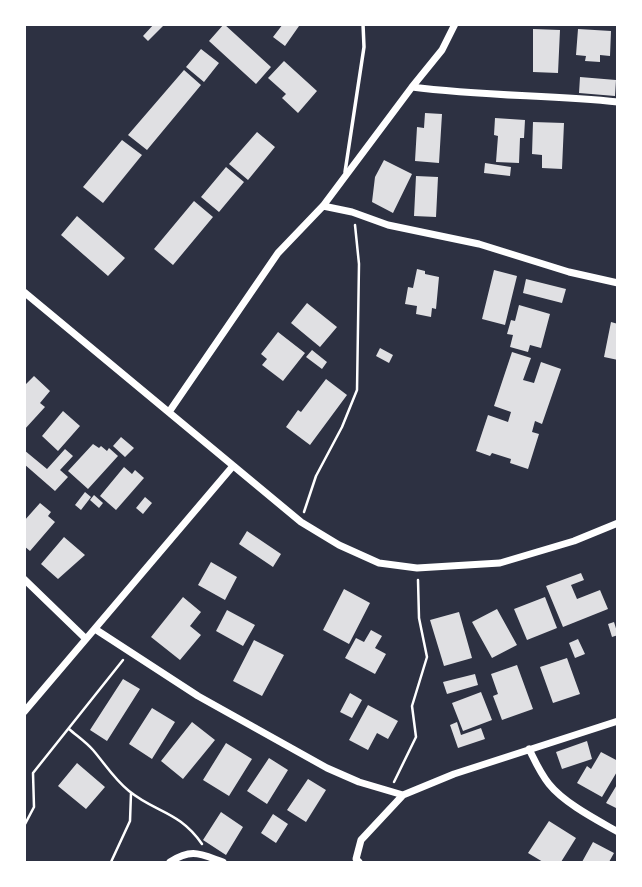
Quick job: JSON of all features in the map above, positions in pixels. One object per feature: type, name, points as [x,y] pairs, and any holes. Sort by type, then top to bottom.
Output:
[{"type":"street","points":[[169,412],[278,253],[323,206],[442,50],[455,24]]},
{"type":"street","points":[[412,87],[457,93],[553,96],[618,102]]},
{"type":"street","points":[[323,206],[352,212],[388,225],[479,244],[618,284]]},
{"type":"street","points":[[24,292],[301,522],[338,545],[379,563],[417,568],[500,563],[574,541],[618,523]]},
{"type":"street","points":[[24,712],[233,466]]},
{"type":"street","points":[[24,579],[86,639]]},
{"type":"street","points":[[95,629],[128,653],[198,696],[327,768],[359,782],[403,795]]},
{"type":"street","points":[[347,863],[358,861],[361,840],[403,795],[454,774],[618,721]]},
{"type":"street","points":[[529,749],[550,786],[591,817],[618,832]]},
{"type":"street","points":[[170,863],[189,852],[223,863]]},
{"type":"lane","points":[[344,178],[364,47],[363,24]]},
{"type":"path","points":[[301,522],[316,476],[342,427],[357,390],[359,264],[352,212]]},
{"type":"path","points":[[391,792],[399,768],[416,737],[412,706],[427,657],[419,618],[417,568]]},
{"type":"path","points":[[24,826],[34,807],[33,773],[128,653]]},
{"type":"path","points":[[69,729],[91,747],[131,793],[176,817],[187,826],[211,858]]},
{"type":"path","points":[[110,863],[130,821],[131,793]]},
{"type":"building","points":[[154,24],[165,24],[148,41],[143,36]]},
{"type":"building","points":[[224,24],[271,67],[256,84],[209,41]]},
{"type":"building","points":[[283,24],[299,26],[285,46],[273,37]]},
{"type":"building","points":[[533,29],[560,30],[558,73],[533,72]]},
{"type":"building","points":[[578,29],[611,31],[610,56],[600,55],[600,62],[585,61],[586,56],[576,55]]},
{"type":"building","points":[[201,49],[219,63],[204,82],[186,67]]},
{"type":"building","points":[[284,61],[317,91],[298,113],[282,98],[286,94],[268,78]]},
{"type":"building","points":[[184,70],[201,85],[147,150],[128,135]]},
{"type":"building","points":[[580,77],[616,80],[615,96],[579,93]]},
{"type":"building","points":[[425,113],[442,114],[439,163],[415,161],[417,127],[424,128]]},
{"type":"building","points":[[495,118],[525,120],[524,138],[520,138],[519,163],[496,162],[498,136],[494,135]]},
{"type":"building","points":[[533,122],[564,123],[562,169],[542,168],[542,155],[532,154]]},
{"type":"building","points":[[257,132],[275,147],[248,180],[229,164]]},
{"type":"building","points":[[122,140],[142,155],[103,203],[83,187]]},
{"type":"building","points":[[384,160],[412,174],[393,213],[372,202],[375,177]]},
{"type":"building","points":[[485,163],[511,167],[510,176],[484,173]]},
{"type":"building","points":[[226,167],[244,182],[219,212],[201,197]]},
{"type":"building","points":[[416,176],[438,177],[436,217],[414,216]]},
{"type":"building","points":[[194,201],[213,217],[173,265],[154,249]]},
{"type":"building","points":[[77,216],[125,258],[108,276],[61,235]]},
{"type":"building","points":[[417,269],[439,277],[436,309],[432,308],[431,317],[416,314],[417,306],[405,304],[408,287],[413,288]]},
{"type":"building","points":[[494,270],[517,276],[505,325],[482,319]]},
{"type":"building","points":[[526,279],[566,289],[562,303],[523,293]]},
{"type":"building","points":[[307,303],[337,327],[320,347],[291,323]]},
{"type":"building","points":[[519,305],[550,314],[541,348],[530,345],[528,352],[510,347],[513,335],[507,334],[511,320],[515,321]]},
{"type":"building","points":[[611,322],[618,324],[618,360],[604,357]]},
{"type":"building","points":[[278,332],[305,353],[283,381],[262,365],[267,359],[261,354]]},
{"type":"building","points":[[380,348],[393,355],[389,363],[376,356]]},
{"type":"building","points":[[312,350],[327,362],[322,369],[306,357]]},
{"type":"building","points":[[512,352],[531,358],[523,380],[534,383],[541,362],[561,369],[542,424],[535,421],[532,432],[539,434],[528,469],[510,463],[511,459],[476,451],[488,415],[508,422],[511,412],[494,406]]},
{"type":"building","points":[[34,376],[50,391],[40,403],[45,407],[24,430],[24,386]]},
{"type":"building","points":[[326,379],[347,395],[310,445],[286,427]]},
{"type":"building","points":[[63,411],[80,426],[58,451],[42,436]]},
{"type":"building","points":[[121,437],[134,448],[125,457],[113,446]]},
{"type":"building","points":[[93,444],[107,451],[109,448],[118,456],[88,489],[68,471]]},
{"type":"building","points":[[65,449],[73,456],[60,470],[68,477],[55,491],[24,464],[24,450],[47,469]]},
{"type":"building","points":[[124,467],[132,474],[135,470],[144,478],[116,510],[100,496]]},
{"type":"building","points":[[85,492],[91,497],[81,510],[75,505]]},
{"type":"building","points":[[94,495],[103,503],[99,508],[90,500]]},
{"type":"building","points":[[145,497],[152,503],[143,514],[136,508]]},
{"type":"building","points":[[40,503],[51,512],[48,516],[55,522],[30,551],[24,546],[24,521]]},
{"type":"building","points":[[247,531],[281,554],[273,567],[239,544]]},
{"type":"building","points":[[64,537],[85,555],[58,579],[41,564]]},
{"type":"building","points":[[211,562],[237,577],[225,600],[198,585]]},
{"type":"building","points":[[581,573],[584,580],[571,585],[577,599],[600,590],[608,609],[563,627],[546,586]]},
{"type":"building","points":[[344,589],[370,603],[349,644],[323,630]]},
{"type":"building","points":[[183,597],[201,612],[190,626],[201,635],[180,660],[151,637]]},
{"type":"building","points":[[545,597],[557,628],[527,640],[514,609]]},
{"type":"building","points":[[497,609],[517,645],[492,658],[472,622]]},
{"type":"building","points":[[227,610],[255,625],[243,646],[216,631]]},
{"type":"building","points":[[459,612],[472,658],[444,666],[430,620]]},
{"type":"building","points":[[614,622],[618,635],[612,637],[608,624]]},
{"type":"building","points":[[371,630],[382,636],[375,648],[386,654],[375,674],[345,658],[356,638],[364,642]]},
{"type":"building","points":[[578,639],[585,654],[575,658],[569,643]]},
{"type":"building","points":[[254,640],[284,655],[262,696],[233,681]]},
{"type":"building","points":[[567,658],[580,694],[553,703],[540,667]]},
{"type":"building","points":[[517,665],[533,709],[502,720],[493,696],[498,694],[491,674]]},
{"type":"building","points":[[475,674],[478,685],[447,694],[443,682]]},
{"type":"building","points":[[123,679],[140,689],[107,741],[90,730]]},
{"type":"building","points":[[481,692],[492,720],[463,731],[452,703]]},
{"type":"building","points":[[350,693],[362,700],[352,718],[340,712]]},
{"type":"building","points":[[368,705],[398,721],[388,739],[377,733],[368,750],[349,740]]},
{"type":"building","points":[[152,708],[175,722],[152,759],[129,744]]},
{"type":"building","points":[[192,722],[215,740],[183,779],[161,761]]},
{"type":"building","points":[[457,722],[461,735],[481,728],[485,739],[458,748],[450,725]]},
{"type":"building","points":[[587,741],[592,759],[562,769],[556,752]]},
{"type":"building","points":[[226,743],[252,759],[229,796],[203,780]]},
{"type":"building","points":[[601,752],[618,761],[618,770],[602,797],[577,783],[587,766],[591,769]]},
{"type":"building","points":[[269,758],[288,770],[267,804],[247,791]]},
{"type":"building","points":[[77,763],[105,787],[86,809],[58,786]]},
{"type":"building","points":[[308,779],[326,790],[306,822],[287,810]]},
{"type":"building","points":[[618,783],[618,809],[606,803]]},
{"type":"building","points":[[221,812],[243,827],[226,855],[203,840]]},
{"type":"building","points":[[273,814],[288,824],[276,843],[261,833]]},
{"type":"building","points":[[549,821],[576,838],[561,862],[543,862],[528,853]]},
{"type":"building","points":[[593,842],[614,853],[609,862],[582,862]]}]
